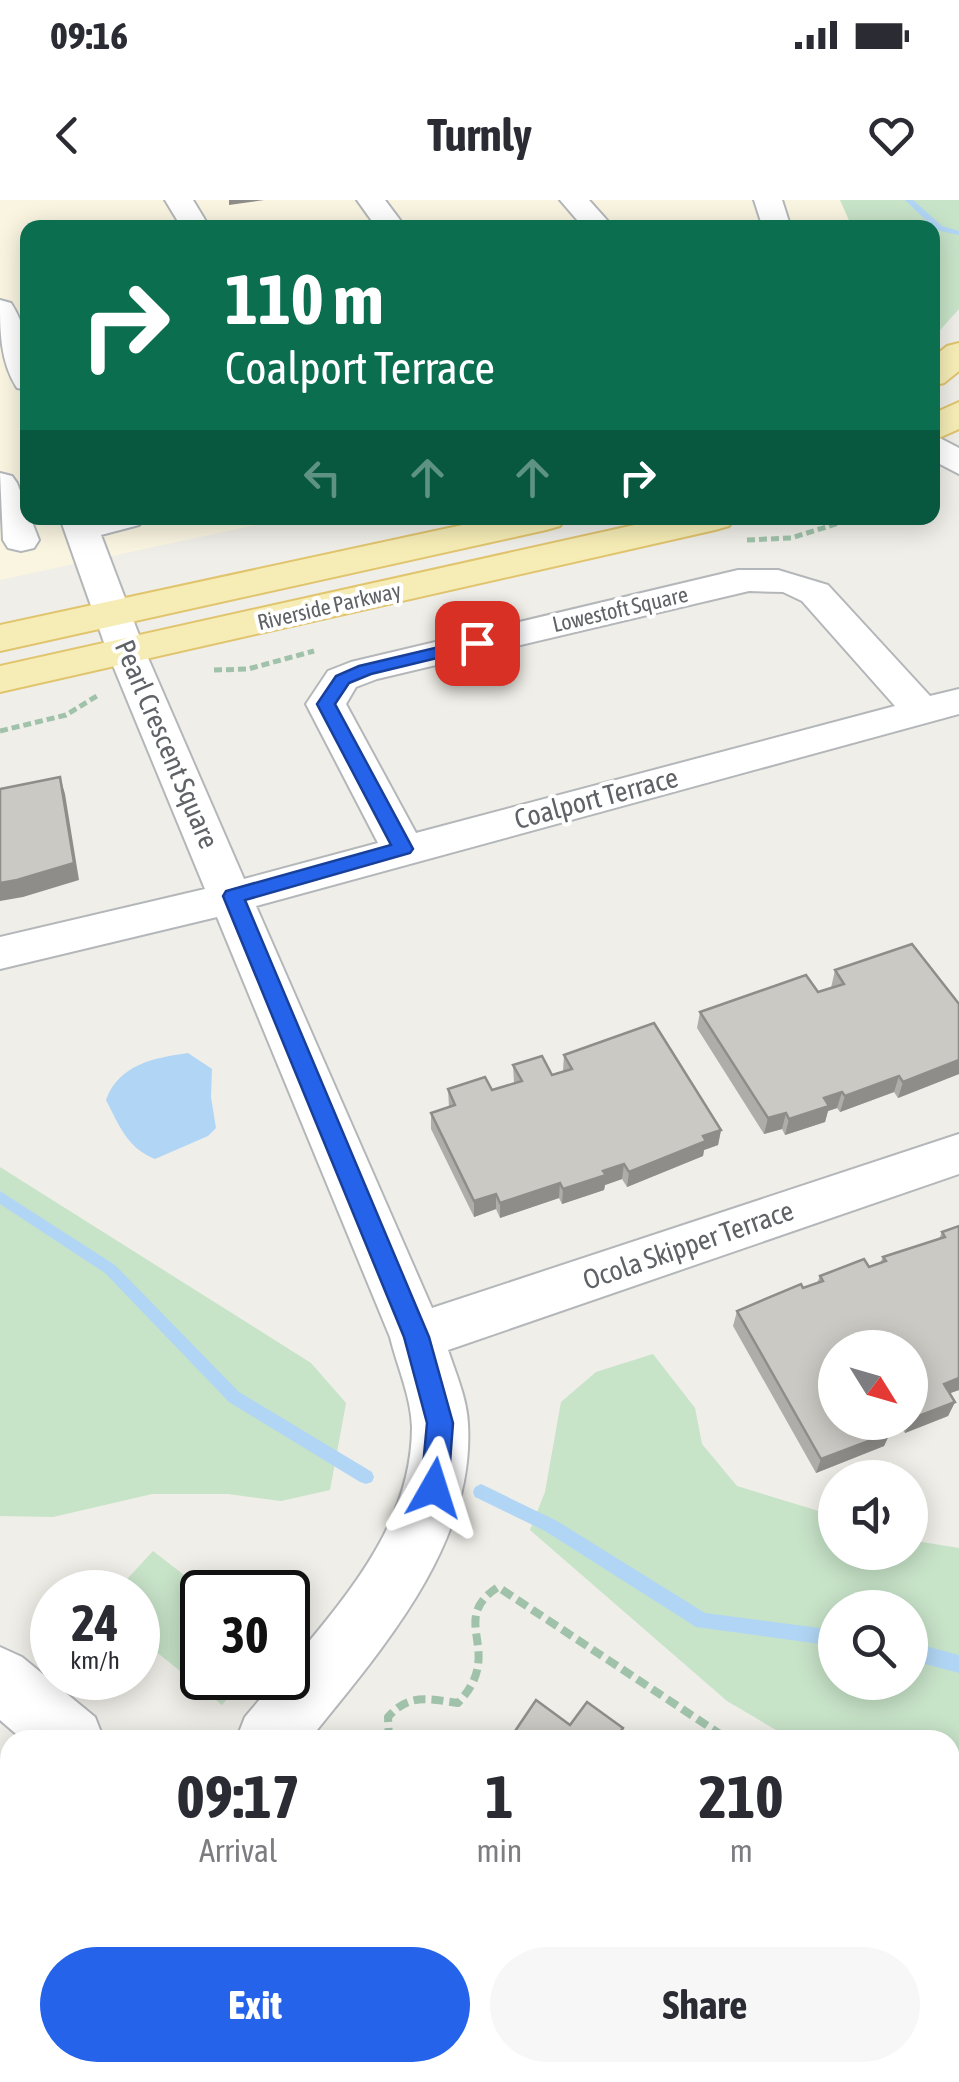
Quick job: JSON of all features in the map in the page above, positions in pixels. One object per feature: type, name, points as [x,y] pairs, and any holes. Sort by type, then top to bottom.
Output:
[{"type":"main road","name":"Riverside Parkway","points":[[0,679],[118,632],[520,525]]},
{"type":"main road","name":"Riverside Parkway","points":[[0,638],[118,632],[678,525]]},
{"type":"street","points":[[370,200],[386,220]]},
{"type":"street","points":[[574,200],[593,220]]},
{"type":"street","points":[[0,310],[19,372]]},
{"type":"street","points":[[0,483],[21,540]]},
{"type":"street","name":"Pearl Crescent Square","points":[[79,525],[118,632],[417,1337],[440,1423],[431,1508],[404,1565],[276,1730]]},
{"type":"street","name":"Lowestoft Square","points":[[403,849],[326,704],[342,680],[366,670],[738,581],[766,578],[792,581],[815,592],[940,706]]},
{"type":"street","name":"Coalport Terrace","points":[[0,953],[233,896],[940,706]]},
{"type":"street","name":"Ocola Skipper Terrace","points":[[417,1337],[959,1154]]},
{"type":"street","points":[[0,1679],[60,1730]]},
{"type":"path","points":[[0,731],[60,718],[92,702]]},
{"type":"path","points":[[389,1730],[388,1717],[402,1701],[419,1698],[458,1703],[473,1692],[484,1661],[474,1632],[474,1611],[484,1593],[498,1587],[714,1730]]},
{"type":"shaded area","points":[[0,200],[840,200],[849,220],[20,220],[20,525],[256,525],[0,580]]},
{"type":"green space","points":[[840,200],[959,200],[959,309],[940,330],[940,220],[849,220]]},
{"type":"green space","points":[[0,1167],[311,1363],[346,1403],[330,1490],[281,1501],[228,1494],[152,1494],[53,1517],[0,1516]]},
{"type":"green space","points":[[653,1354],[695,1408],[702,1444],[737,1486],[818,1511],[818,1570],[928,1570],[928,1543],[959,1548],[959,1730],[776,1730],[727,1701],[530,1530],[545,1492],[561,1402],[596,1372]]},
{"type":"green space","points":[[153,1551],[180,1572],[180,1671],[160,1655],[160,1570],[135,1570]]},
{"type":"water","points":[[188,1053],[212,1069],[216,1128],[208,1136],[155,1159],[131,1142],[106,1100],[120,1078],[139,1065]]},
{"type":"building","points":[[60,777],[74,863],[0,883],[0,789]]},
{"type":"building","points":[[912,944],[959,1004],[959,1060],[903,1082],[899,1076],[845,1096],[842,1092],[824,1098],[829,1106],[789,1119],[786,1113],[768,1118],[700,1012],[806,975],[818,992],[844,984],[835,970]]},
{"type":"building","points":[[654,1023],[721,1130],[703,1136],[706,1141],[629,1172],[624,1164],[603,1171],[606,1175],[563,1189],[560,1183],[500,1203],[496,1194],[474,1201],[431,1113],[455,1105],[448,1089],[485,1077],[492,1090],[522,1081],[513,1065],[542,1056],[552,1075],[572,1069],[564,1055]]},
{"type":"building","points":[[959,1226],[959,1378],[944,1384],[955,1402],[928,1412],[928,1330],[818,1330],[818,1440],[871,1440],[821,1459],[737,1311],[801,1284],[803,1288],[823,1281],[820,1276],[864,1259],[869,1267],[886,1261],[883,1257],[945,1237],[942,1232]]},
{"type":"building","points":[[536,1700],[570,1725],[587,1702],[623,1728],[622,1730],[516,1730]]},
{"type":"waterway","points":[[909,200],[930,220]]},
{"type":"waterway","points":[[940,228],[959,233]]},
{"type":"waterway","points":[[0,1197],[110,1269],[234,1397],[366,1477]]},
{"type":"waterway","points":[[481,1492],[551,1526],[702,1621],[818,1636]]},
{"type":"waterway","points":[[928,1656],[959,1664]]},
{"type":"route","points":[[434,1488],[440,1423],[417,1337],[233,896],[403,849],[326,704],[342,680],[366,670],[477,643]]}]
